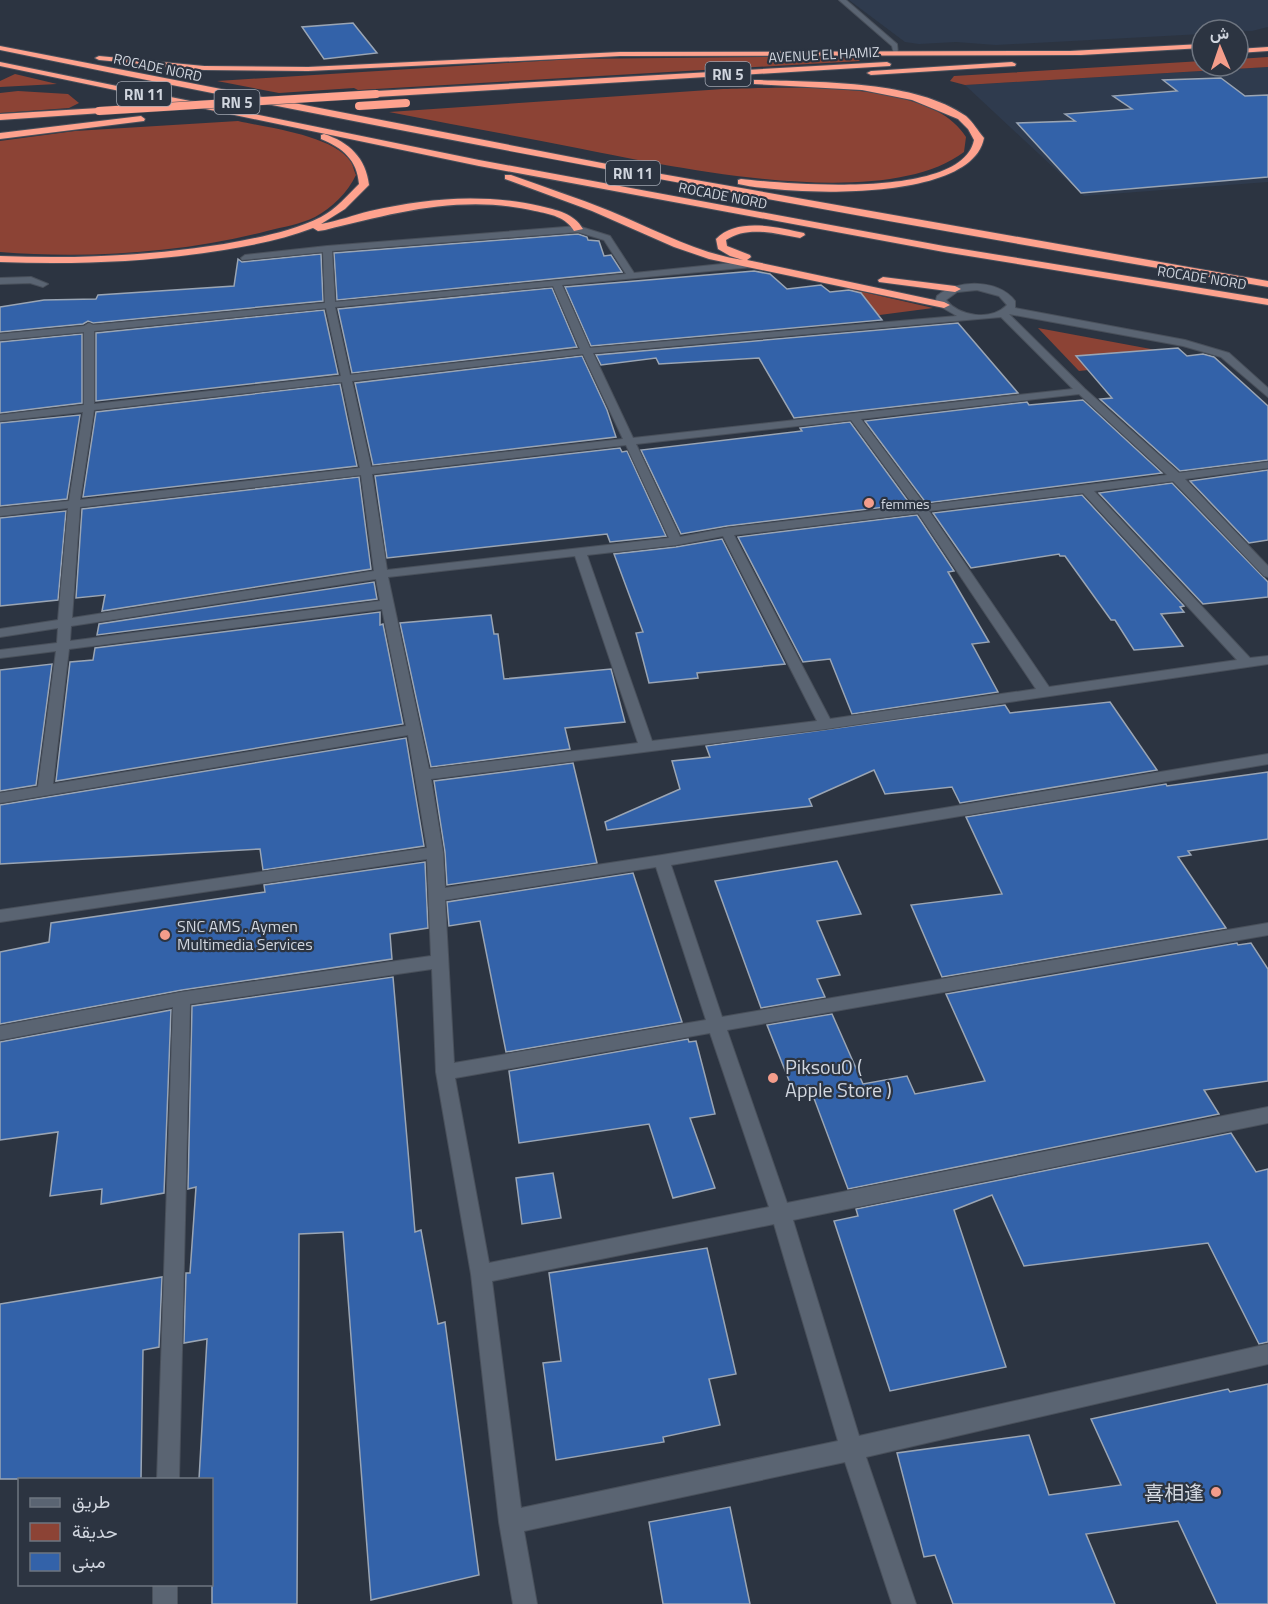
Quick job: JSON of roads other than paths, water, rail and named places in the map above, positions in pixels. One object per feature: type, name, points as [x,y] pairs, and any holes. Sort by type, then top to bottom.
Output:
[{"type":"highway","points":[[1250,43],[1268,42]]},
{"type":"highway","points":[[0,47],[204,68],[250,69],[630,54],[1081,52]]},
{"type":"highway","name":"ROCADE NORD","points":[[0,47],[574,162],[851,213],[1268,284]]},
{"type":"highway","name":"AVENUE EL HAMIZ","points":[[0,117],[1190,47]]},
{"type":"highway","points":[[1250,50],[1268,49]]},
{"type":"highway","name":"RN 5","points":[[640,88],[1190,54]]},
{"type":"highway","name":"ROCADE NORD","points":[[0,64],[479,163],[944,249],[1268,302]]},
{"type":"highway","points":[[574,162],[761,184],[830,189],[868,188],[934,176],[960,165],[975,153],[979,138],[969,125],[962,118],[934,105],[897,94],[829,85],[746,82]]},
{"type":"highway","name":"RN 5","points":[[199,116],[418,103]]},
{"type":"highway","points":[[0,127],[153,118]]},
{"type":"highway","points":[[0,136],[141,119]]},
{"type":"highway","points":[[279,235],[324,219],[342,208],[364,185],[364,173],[358,159],[339,143],[289,124]]},
{"type":"highway","points":[[479,163],[509,177],[610,215],[689,250],[722,261],[752,264],[944,305]]},
{"type":"highway","points":[[0,259],[63,260],[195,252],[330,226],[421,203],[468,199],[514,202],[564,216],[575,223],[578,229]]},
{"type":"highway","points":[[944,249],[760,229],[732,232],[725,235],[720,243],[727,251],[743,256],[908,285],[955,289]]},
{"type":"street","points":[[842,0],[895,45],[896,53]]},
{"type":"street","points":[[245,258],[327,249],[578,229],[607,238],[632,276]]},
{"type":"street","points":[[327,249],[330,304],[366,470],[381,574],[411,730],[423,776],[435,852],[439,895],[445,1072],[481,1275],[511,1522],[525,1604]]},
{"type":"street","points":[[0,337],[88,326],[556,285],[752,264]]},
{"type":"street","points":[[0,281],[31,280],[43,284]]},
{"type":"street","points":[[556,285],[676,541]]},
{"type":"street","points":[[977,317],[958,313],[944,305],[942,296],[955,289],[977,288],[998,292],[1011,301],[1006,312]]},
{"type":"street","points":[[1006,312],[1081,391],[1175,476],[1268,573]]},
{"type":"street","points":[[0,418],[585,351],[977,317],[1006,312],[1185,343],[1225,356],[1268,393]]},
{"type":"street","points":[[45,792],[63,645],[74,504],[89,408],[88,326]]},
{"type":"street","points":[[0,512],[1081,391]]},
{"type":"street","points":[[853,416],[921,508],[1045,692]]},
{"type":"street","points":[[0,633],[381,574],[676,541],[727,532],[1268,465]]},
{"type":"street","points":[[1086,489],[1247,663]]},
{"type":"street","points":[[727,532],[826,724]]},
{"type":"street","points":[[580,552],[646,746]]},
{"type":"street","points":[[0,654],[387,604]]},
{"type":"street","points":[[423,776],[826,724],[1268,660]]},
{"type":"street","points":[[0,798],[411,730]]},
{"type":"street","points":[[439,895],[662,861],[1268,759]]},
{"type":"street","points":[[0,916],[435,852]]},
{"type":"street","points":[[662,861],[782,1214],[852,1449],[904,1604]]},
{"type":"street","points":[[445,1072],[1268,928]]},
{"type":"street","points":[[0,1032],[182,999],[440,961]]},
{"type":"street","points":[[168,1478],[182,999]]},
{"type":"street","points":[[481,1275],[1268,1115]]},
{"type":"street","points":[[511,1522],[852,1449],[1268,1354]]},
{"type":"street","points":[[165,1586],[165,1604]]},
{"type":"place","name":"femmes","points":[[869,503]]},
{"type":"place","name":"SNC AMS . Aymen Multimedia Services","points":[[165,935]]},
{"type":"place","name":"Piksou0 ( Apple Store )","points":[[773,1078]]},
{"type":"place","name":"喜相逢","points":[[1216,1492]]}]
